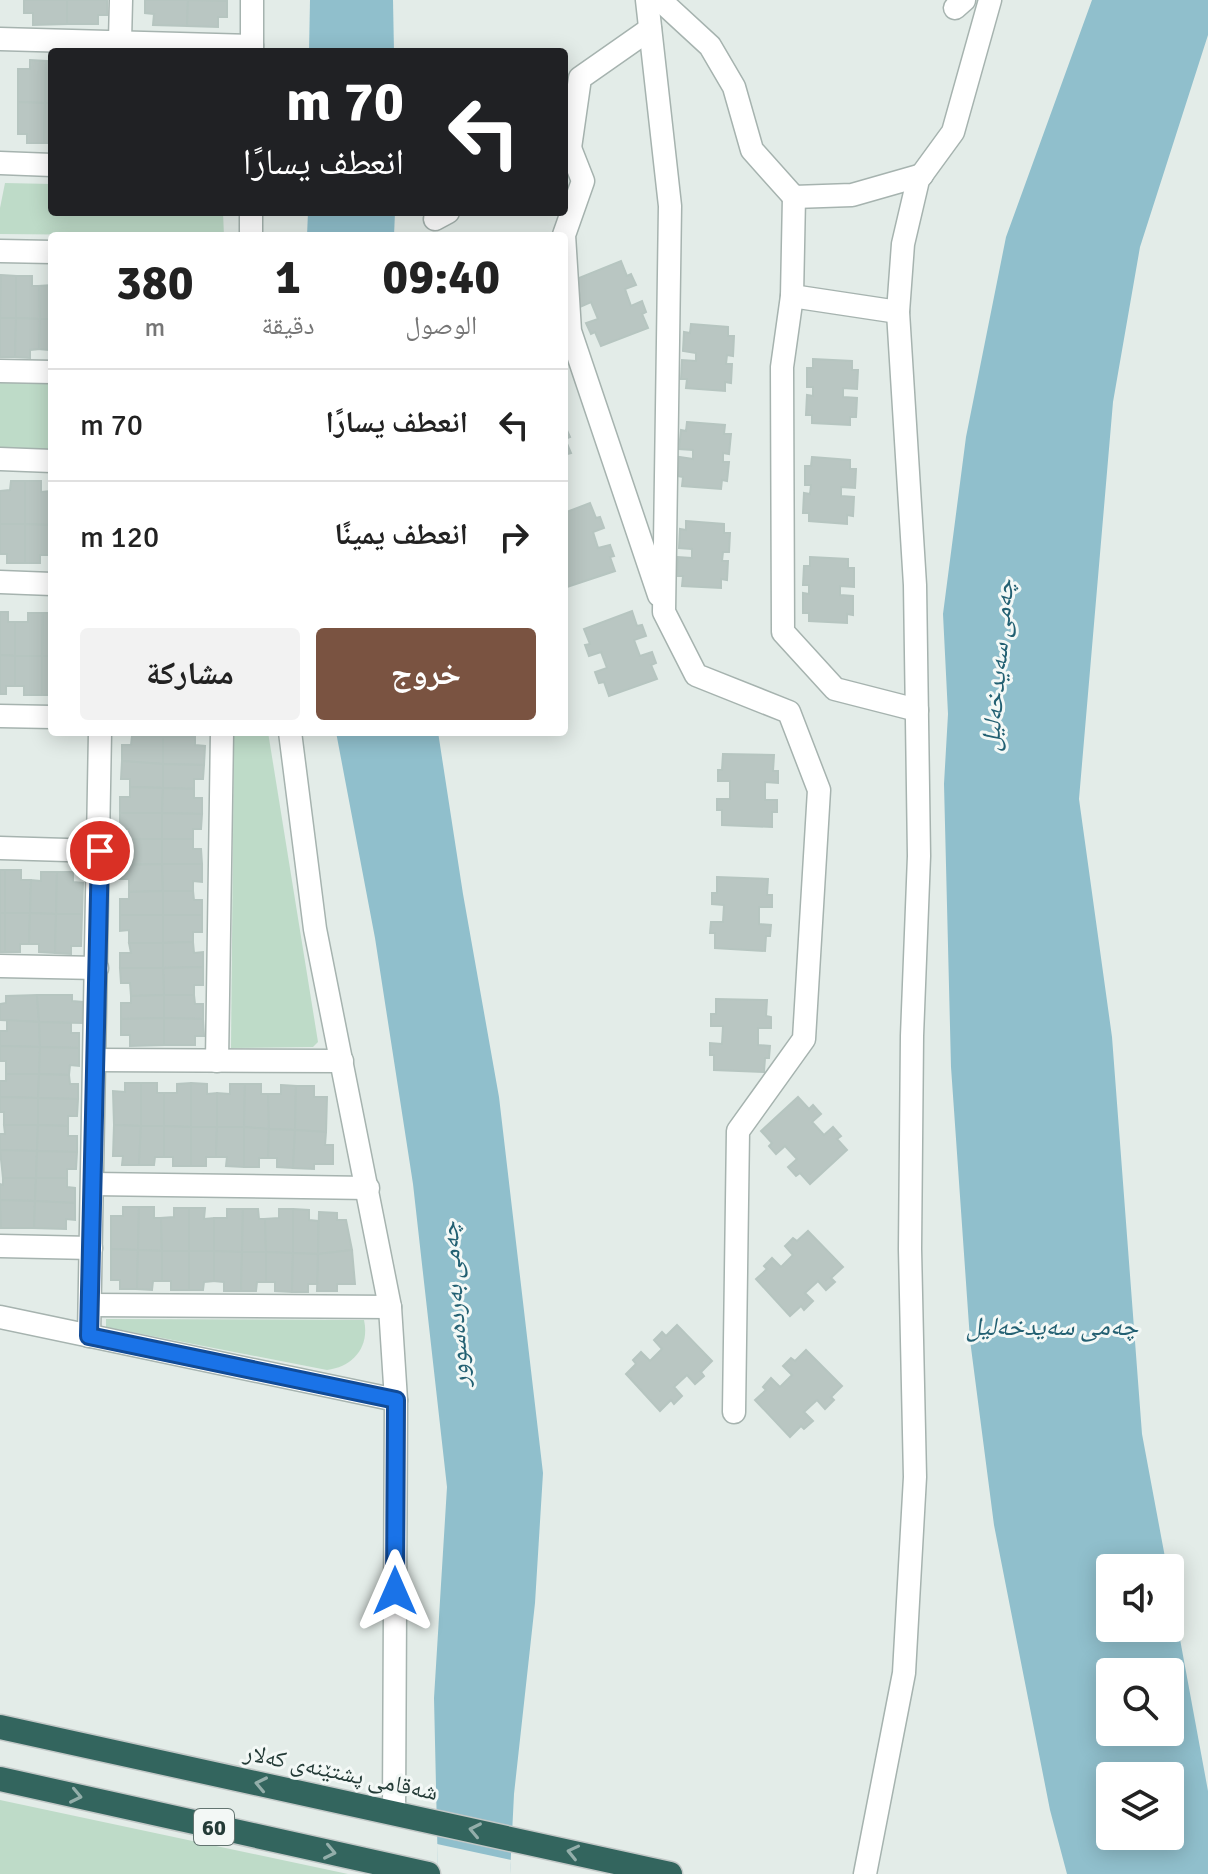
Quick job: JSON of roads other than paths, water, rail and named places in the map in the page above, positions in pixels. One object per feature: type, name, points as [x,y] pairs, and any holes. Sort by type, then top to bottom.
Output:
[{"type":"highway","name":"شەقامی پشتێنەی کەلار","points":[[0,1727],[670,1874]]},
{"type":"highway","name":"60","points":[[0,1779],[428,1874]]},
{"type":"street","points":[[120,41],[121,0]]},
{"type":"street","points":[[252,0],[252,48]]},
{"type":"street","points":[[647,0],[670,206],[664,612]]},
{"type":"street","points":[[660,0],[710,46],[734,87],[752,150],[794,197],[792,296],[782,367],[783,632],[835,689],[917,710]]},
{"type":"street","points":[[865,1874],[904,1673],[915,1477],[910,1249],[912,1036],[919,856],[917,710],[915,585],[898,312],[903,244],[922,175],[953,132],[990,0]]},
{"type":"street","points":[[568,144],[580,78],[650,29]]},
{"type":"street","points":[[0,39],[120,41],[236,48]]},
{"type":"street","points":[[565,232],[583,181],[568,152]]},
{"type":"street","points":[[0,163],[48,165]]},
{"type":"street","points":[[794,197],[852,195],[922,175]]},
{"type":"street","points":[[0,251],[48,252]]},
{"type":"street","points":[[792,296],[898,312]]},
{"type":"street","points":[[568,299],[570,331],[664,612],[696,675],[789,712],[819,790],[804,1039],[738,1131],[734,1412]]},
{"type":"street","points":[[0,371],[48,372]]},
{"type":"street","points":[[0,459],[48,461]]},
{"type":"street","points":[[0,582],[48,584]]},
{"type":"street","points":[[0,716],[48,717]]},
{"type":"street","points":[[89,1336],[100,736]]},
{"type":"street","points":[[217,1061],[222,736]]},
{"type":"street","points":[[291,736],[315,929],[390,1307],[396,1400],[394,1813]]},
{"type":"street","points":[[0,848],[100,851]]},
{"type":"street","points":[[0,966],[97,968]]},
{"type":"street","points":[[95,1060],[342,1061]]},
{"type":"street","points":[[93,1184],[368,1188]]},
{"type":"street","points":[[0,1246],[91,1248]]},
{"type":"street","points":[[90,1305],[390,1307]]},
{"type":"street","points":[[0,1317],[396,1400]]},
{"type":"water","points":[[310,0],[393,0],[394,48],[309,48]]},
{"type":"water","name":"چەمی سەیدخەلیل","points":[[1092,0],[1208,0],[1208,35],[1140,247],[1113,402],[1079,799],[1112,1037],[1142,1434],[1164,1554],[1096,1554],[1096,1642],[1181,1642],[1183,1658],[1096,1658],[1096,1746],[1184,1746],[1184,1661],[1208,1791],[1208,1874],[1067,1874],[1050,1810],[994,1525],[970,1340],[951,1067],[944,784],[948,714],[943,614],[966,437],[1006,237]]},
{"type":"water","points":[[308,216],[395,216],[394,232],[307,232]]},
{"type":"water","name":"چەمی بەردەسوور","points":[[337,736],[439,736],[499,1097],[543,1473],[535,1603],[514,1794],[510,1874],[438,1874],[434,1698],[447,1487],[413,1184],[375,938]]}]
